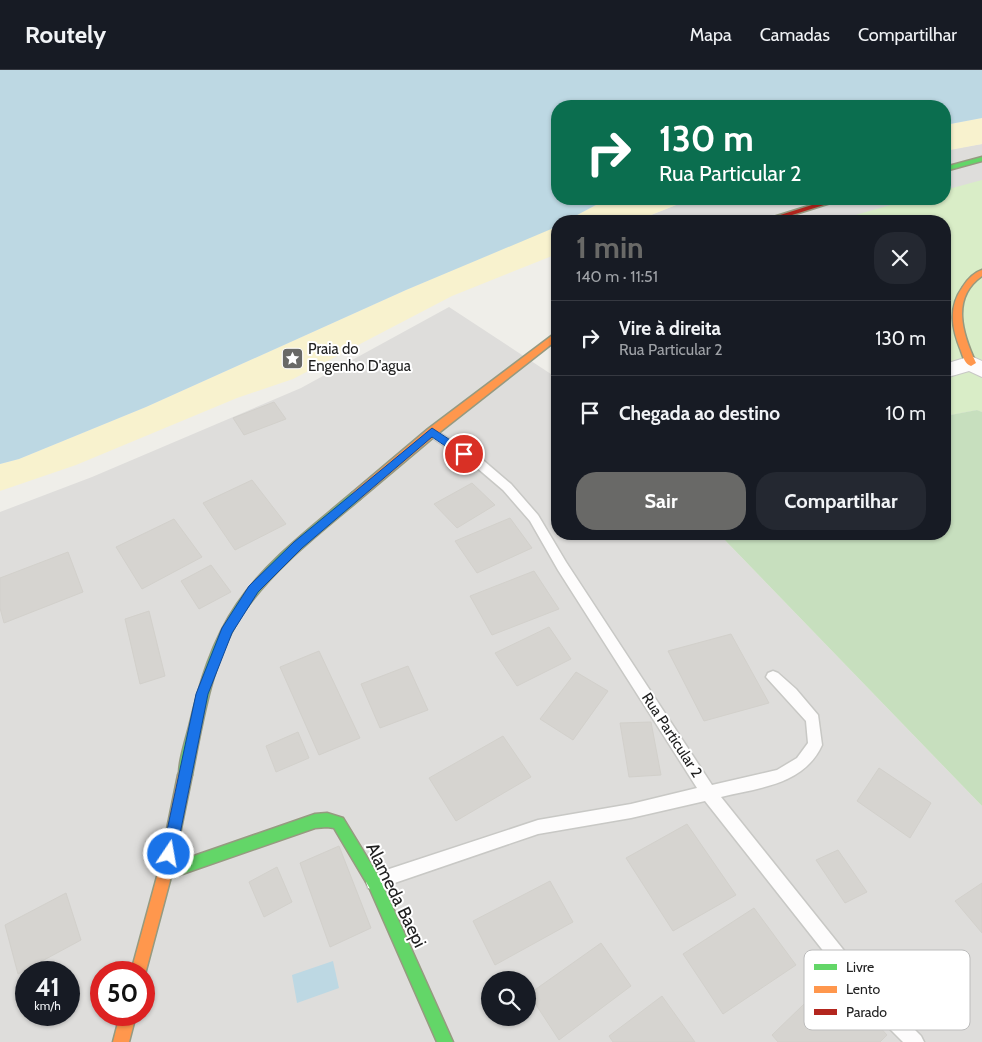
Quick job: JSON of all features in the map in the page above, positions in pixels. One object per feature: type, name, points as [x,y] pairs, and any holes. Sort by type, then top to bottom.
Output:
[{"type":"main road","points":[[951,168],[982,159]]},
{"type":"main road","points":[[785,215],[819,205]]},
{"type":"main road","points":[[977,367],[958,336],[954,312],[961,292],[976,275],[982,272]]},
{"type":"main road","points":[[142,961],[165,873],[202,694],[226,631],[254,589],[298,545],[432,432],[551,339]]},
{"type":"main road","name":"Alameda Baepi","points":[[165,873],[315,821],[328,820],[338,823],[374,882],[445,1042]]},
{"type":"main road","points":[[121,1042],[125,1026]]},
{"type":"street","points":[[951,370],[977,367]]},
{"type":"lane","name":"Rua Particular 2","points":[[432,432],[480,464],[507,487],[534,518],[562,566],[709,794],[833,950]]},
{"type":"lane","points":[[374,882],[538,827],[631,811],[780,776],[802,763],[815,745],[813,719],[792,693],[773,677]]},
{"type":"lane","name":"Rua Particular 2","points":[[903,1030],[915,1042]]},
{"type":"shaded area","points":[[982,144],[982,412],[977,410],[951,415],[951,215],[651,215],[676,205],[951,205],[951,149]]},
{"type":"shaded area","points":[[449,307],[551,374],[551,540],[725,540],[982,806],[982,1042],[0,1042],[0,512],[92,477],[301,388]]},
{"type":"green space","points":[[982,180],[982,412],[977,410],[951,415],[951,215],[856,215],[890,205],[951,205],[951,188]]},
{"type":"green space","points":[[977,410],[982,412],[982,806],[725,540],[951,540],[951,415]]},
{"type":"sand","points":[[982,118],[982,144],[951,150],[951,124]]},
{"type":"sand","points":[[596,205],[676,205],[651,215],[577,215]]},
{"type":"sand","name":"Praia do Engenho D'agua","points":[[551,229],[551,256],[452,296],[293,379],[237,398],[76,465],[0,491],[0,464],[19,459],[146,407],[406,290]]},
{"type":"water","points":[[0,70],[982,70],[982,118],[951,124],[951,100],[551,100],[551,205],[596,205],[577,215],[551,215],[551,229],[406,290],[146,407],[19,459],[0,464]]},
{"type":"water","points":[[333,961],[339,988],[297,1003],[292,975]]},
{"type":"building","points":[[274,402],[286,419],[244,435],[233,418]]},
{"type":"building","points":[[252,480],[286,524],[235,550],[203,503]]},
{"type":"building","points":[[472,483],[495,505],[457,528],[434,504]]},
{"type":"building","points":[[510,518],[532,548],[477,573],[455,541]]},
{"type":"building","points":[[174,519],[202,557],[142,589],[116,547]]},
{"type":"building","points":[[68,552],[83,592],[4,623],[0,608],[0,578]]},
{"type":"building","points":[[211,565],[231,592],[199,609],[181,581]]},
{"type":"building","points":[[534,571],[559,609],[492,635],[470,596]]},
{"type":"building","points":[[149,611],[165,676],[140,684],[125,619]]},
{"type":"building","points":[[549,627],[571,659],[517,686],[495,653]]},
{"type":"building","points":[[731,634],[769,703],[704,721],[668,651]]},
{"type":"building","points":[[319,651],[360,738],[319,755],[280,667]]},
{"type":"building","points":[[408,666],[428,710],[380,728],[361,684]]},
{"type":"building","points":[[576,672],[608,691],[573,740],[540,719]]},
{"type":"building","points":[[651,722],[661,775],[629,777],[620,723]]},
{"type":"building","points":[[298,732],[309,758],[276,772],[266,746]]},
{"type":"building","points":[[503,736],[531,777],[456,821],[429,778]]},
{"type":"building","points":[[879,768],[931,803],[910,838],[857,801]]},
{"type":"building","points":[[687,824],[736,895],[673,931],[626,858]]},
{"type":"building","points":[[339,846],[371,928],[330,947],[300,863]]},
{"type":"building","points":[[838,850],[867,892],[845,903],[816,860]]},
{"type":"building","points":[[277,867],[292,902],[264,917],[249,882]]},
{"type":"building","points":[[550,881],[573,922],[495,965],[473,921]]},
{"type":"building","points":[[982,883],[982,933],[955,901]]},
{"type":"building","points":[[66,893],[81,940],[42,961],[15,961],[15,963],[5,925]]},
{"type":"building","points":[[754,908],[796,965],[723,1014],[683,954]]},
{"type":"building","points":[[601,943],[631,986],[559,1040],[536,1005],[536,989]]},
{"type":"building","points":[[662,996],[695,1042],[613,1042],[609,1036]]},
{"type":"building","points":[[804,1004],[804,1030],[882,1030],[887,1035],[880,1042],[778,1042],[772,1035]]},
{"type":"traffic: fast","points":[[951,167],[982,159]]},
{"type":"traffic: fast","points":[[185,775],[195,726],[209,677],[217,653],[240,608],[278,563],[356,496]]},
{"type":"traffic: fast","points":[[165,873],[315,821],[327,820],[338,823],[374,882],[445,1042]]},
{"type":"traffic: slow","points":[[971,363],[960,335],[957,307],[968,284],[982,273]]},
{"type":"traffic: slow","points":[[356,496],[432,432],[551,339]]},
{"type":"traffic: slow","points":[[142,961],[165,873],[185,775]]},
{"type":"traffic: slow","points":[[121,1042],[125,1026]]},
{"type":"traffic: jam","points":[[785,215],[819,205]]},
{"type":"place","name":"Praia do Engenho D'agua","points":[[292,358]]},
{"type":"route","points":[[169,854],[202,694],[226,631],[254,589],[298,545],[432,432],[464,454]]}]
